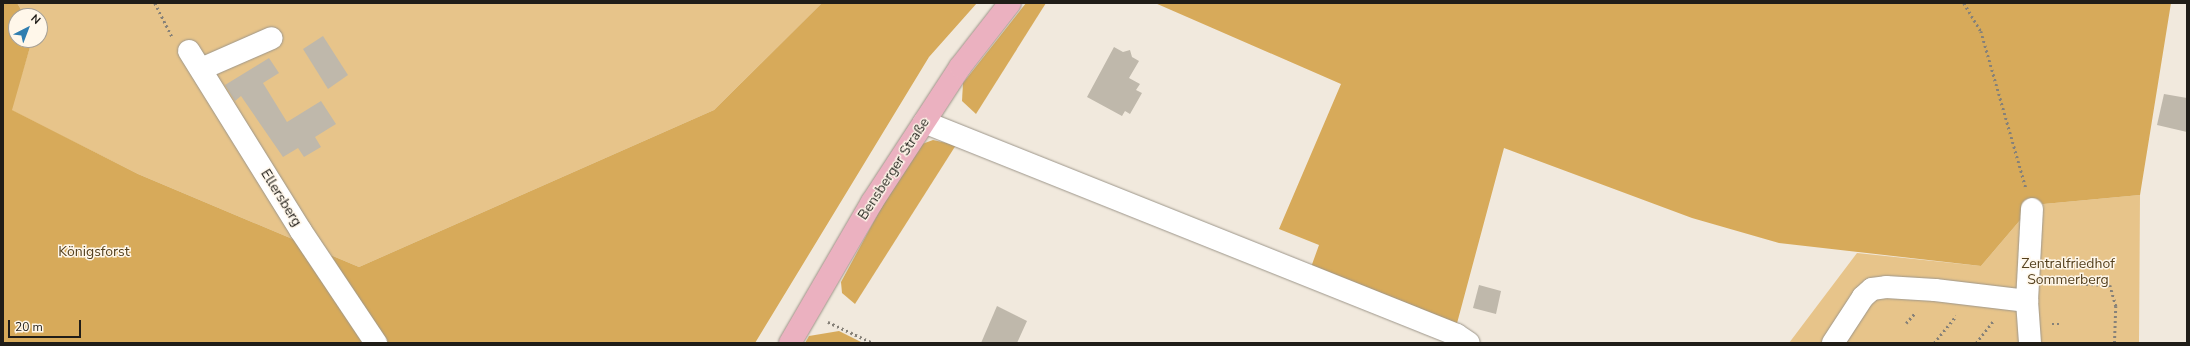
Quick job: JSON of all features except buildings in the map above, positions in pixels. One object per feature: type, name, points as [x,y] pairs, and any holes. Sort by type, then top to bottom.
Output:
[{"type":"main road","name":"Bensberger Straße","points":[[790,343],[872,202],[960,66],[1010,3]]},
{"type":"street","points":[[201,69],[272,38]]},
{"type":"street","name":"Ellersberg","points":[[189,51],[301,231],[376,343]]},
{"type":"street","points":[[924,122],[1457,335],[1469,343]]},
{"type":"street","points":[[2030,343],[2028,291],[2032,209]]},
{"type":"street","points":[[1833,343],[1862,297],[1872,289],[1886,287],[1974,294],[2028,291]]},
{"type":"path","points":[[155,3],[180,56],[189,51]]},
{"type":"path","points":[[1964,3],[1981,31],[2032,209]]},
{"type":"path","points":[[2028,291],[2110,286],[2116,306],[2115,343]]},
{"type":"path","points":[[1934,343],[1974,294]]},
{"type":"path","points":[[807,314],[873,343]]},
{"type":"green space","name":"Königsforst","points":[[3,3],[17,3],[20,8],[8,8],[8,48],[30,48],[12,110],[138,174],[359,267],[714,110],[822,3],[977,3],[929,57],[755,343],[3,343]]},
{"type":"green space","points":[[17,3],[822,3],[714,110],[359,267],[138,174],[11,110],[30,48],[48,48],[48,8],[20,8]]},
{"type":"green space","points":[[1026,3],[1046,3],[976,114],[962,101],[963,83]]},
{"type":"green space","points":[[1155,3],[2171,3],[2140,195],[2033,205],[1981,266],[1779,243],[1692,218],[1504,148],[1456,327],[1310,270],[1319,245],[1279,229],[1341,84]]},
{"type":"green space","points":[[933,140],[956,145],[855,304],[842,293],[841,282],[880,210],[922,144]]},
{"type":"green space","name":"Zentralfriedhof Sommerberg","points":[[2140,195],[2139,343],[1789,343],[1857,253],[1981,266],[2033,205]]},
{"type":"green space","points":[[839,331],[863,343],[805,343],[809,336]]}]
